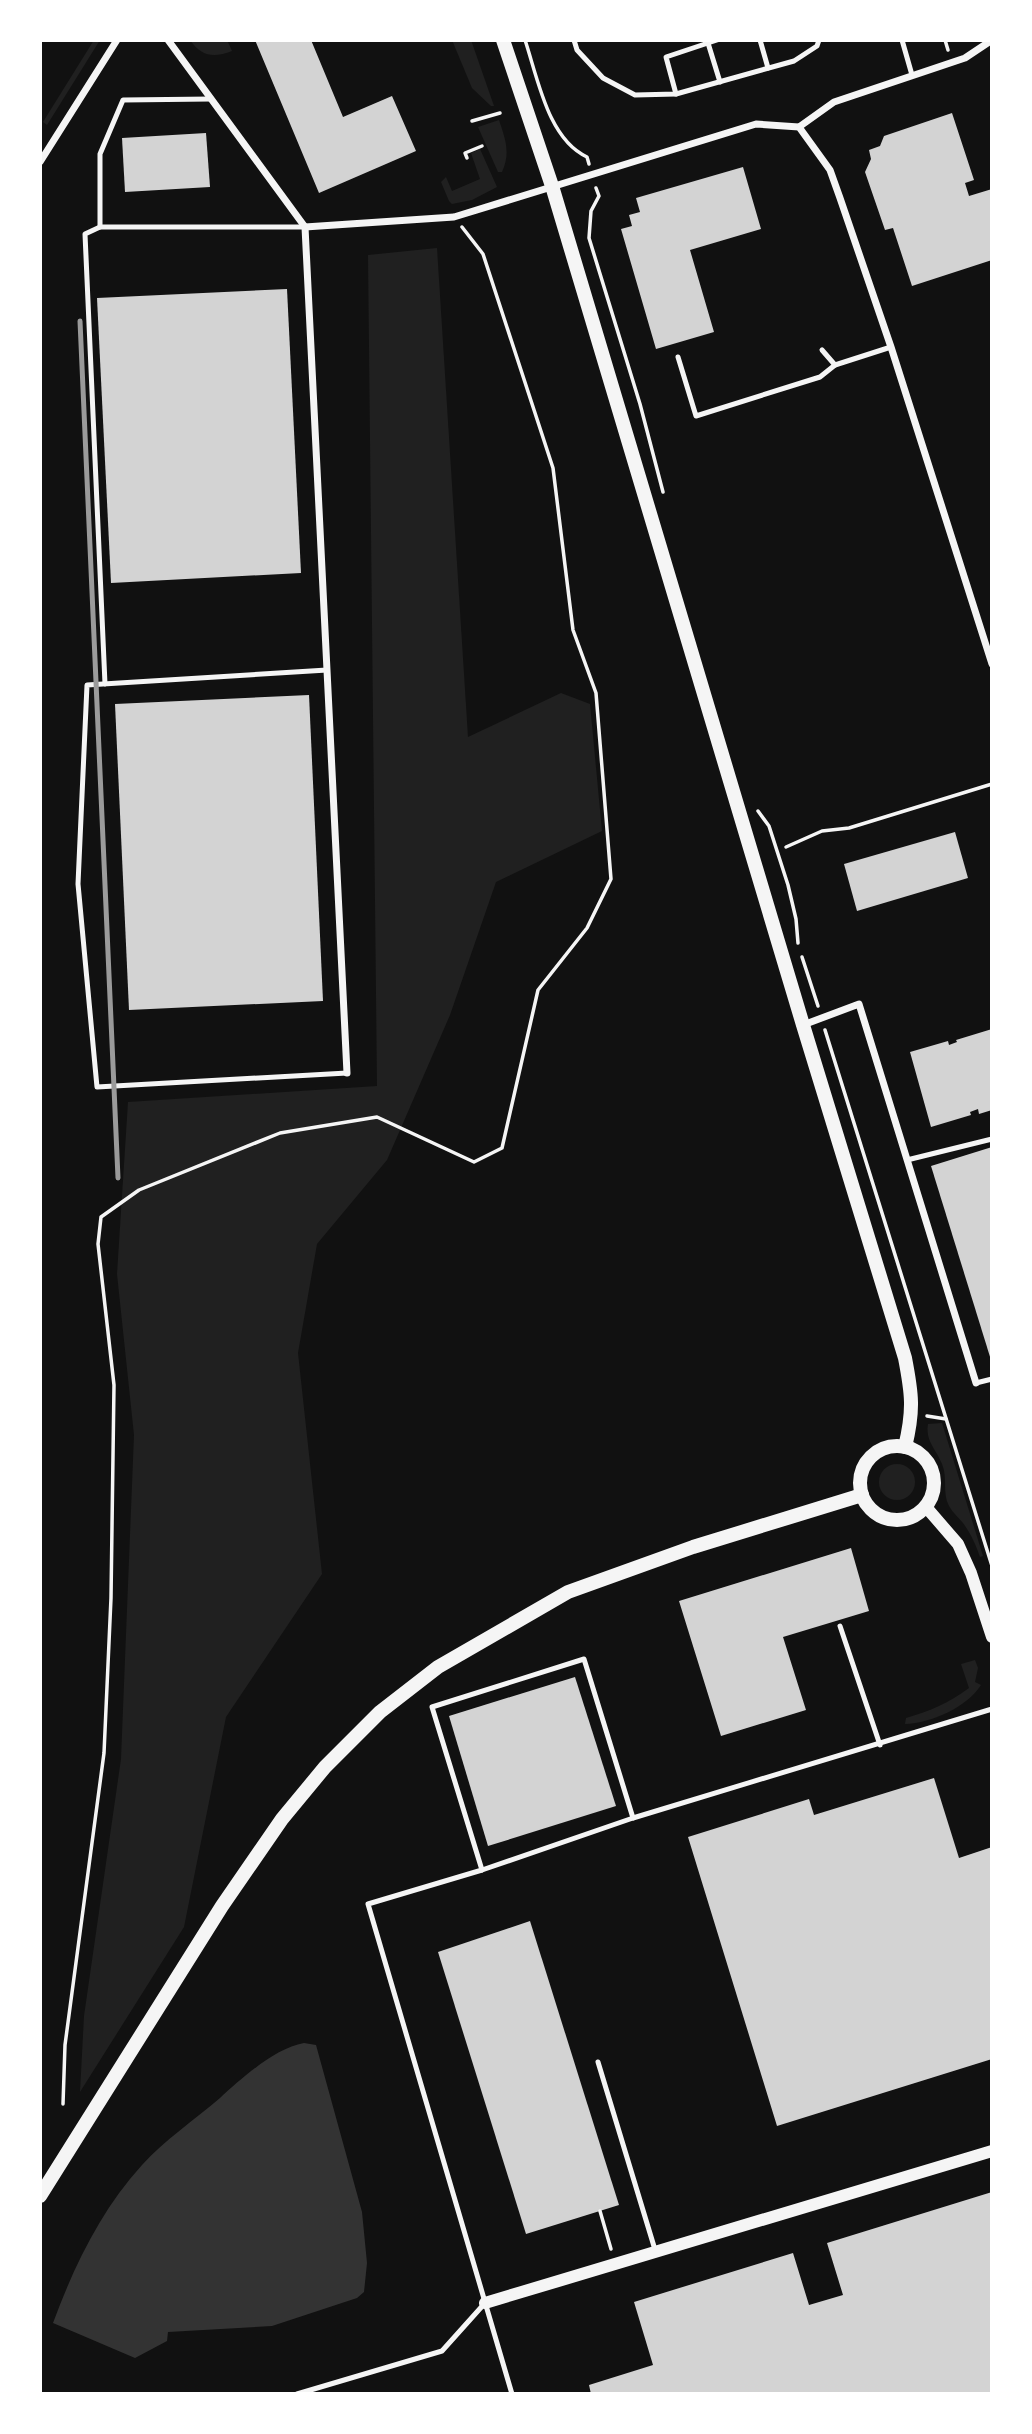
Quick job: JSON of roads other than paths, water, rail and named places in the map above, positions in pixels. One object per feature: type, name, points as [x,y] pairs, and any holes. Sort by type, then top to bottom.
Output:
[{"type":"main road","points":[[503,40],[552,186],[905,1358],[912,1396],[905,1447]]},
{"type":"main road","points":[[892,1446],[905,1447],[926,1460],[934,1483],[932,1496],[926,1507],[916,1515],[904,1520],[892,1520],[869,1508],[862,1495],[862,1471],[869,1459],[879,1451],[892,1446]]},
{"type":"main road","points":[[40,2196],[222,1906],[282,1819],[325,1767],[380,1712],[438,1667],[568,1592],[693,1547],[862,1495]]},
{"type":"street","points":[[40,162],[117,40]]},
{"type":"street","points":[[168,40],[305,227],[347,1073]]},
{"type":"street","points":[[305,227],[454,217],[755,124],[799,127],[834,102],[965,58],[992,40]]},
{"type":"street","points":[[799,127],[830,170],[891,347],[992,664]]},
{"type":"street","points":[[803,1025],[859,1004],[976,1383]]},
{"type":"street","points":[[926,1507],[958,1544],[971,1573],[992,1637]]},
{"type":"street","points":[[485,2303],[992,2151]]},
{"type":"lane","points":[[574,40],[577,50],[603,78],[635,95],[676,94],[794,61],[817,46],[819,40]]},
{"type":"lane","points":[[676,94],[666,57],[717,40]]},
{"type":"lane","points":[[760,40],[768,68]]},
{"type":"lane","points":[[902,40],[912,75]]},
{"type":"lane","points":[[708,43],[720,82]]},
{"type":"lane","points":[[100,227],[100,155],[123,100],[211,99]]},
{"type":"lane","points":[[105,684],[85,234],[100,227],[305,227]]},
{"type":"lane","points":[[678,357],[696,416],[820,377],[835,365],[891,347]]},
{"type":"lane","points":[[822,350],[835,365]]},
{"type":"lane","points":[[327,670],[87,685],[78,884],[97,1087],[347,1073]]},
{"type":"lane","points":[[907,1160],[992,1139]]},
{"type":"lane","points":[[976,1383],[992,1379]]},
{"type":"lane","points":[[840,1626],[880,1745]]},
{"type":"lane","points":[[482,1870],[432,1707],[584,1659],[633,1818]]},
{"type":"lane","points":[[512,2394],[368,1904],[482,1870],[633,1818],[992,1709]]},
{"type":"lane","points":[[598,2062],[656,2253]]},
{"type":"lane","points":[[297,2394],[442,2351],[485,2303]]},
{"type":"railway","points":[[80,321],[118,1178]]}]
